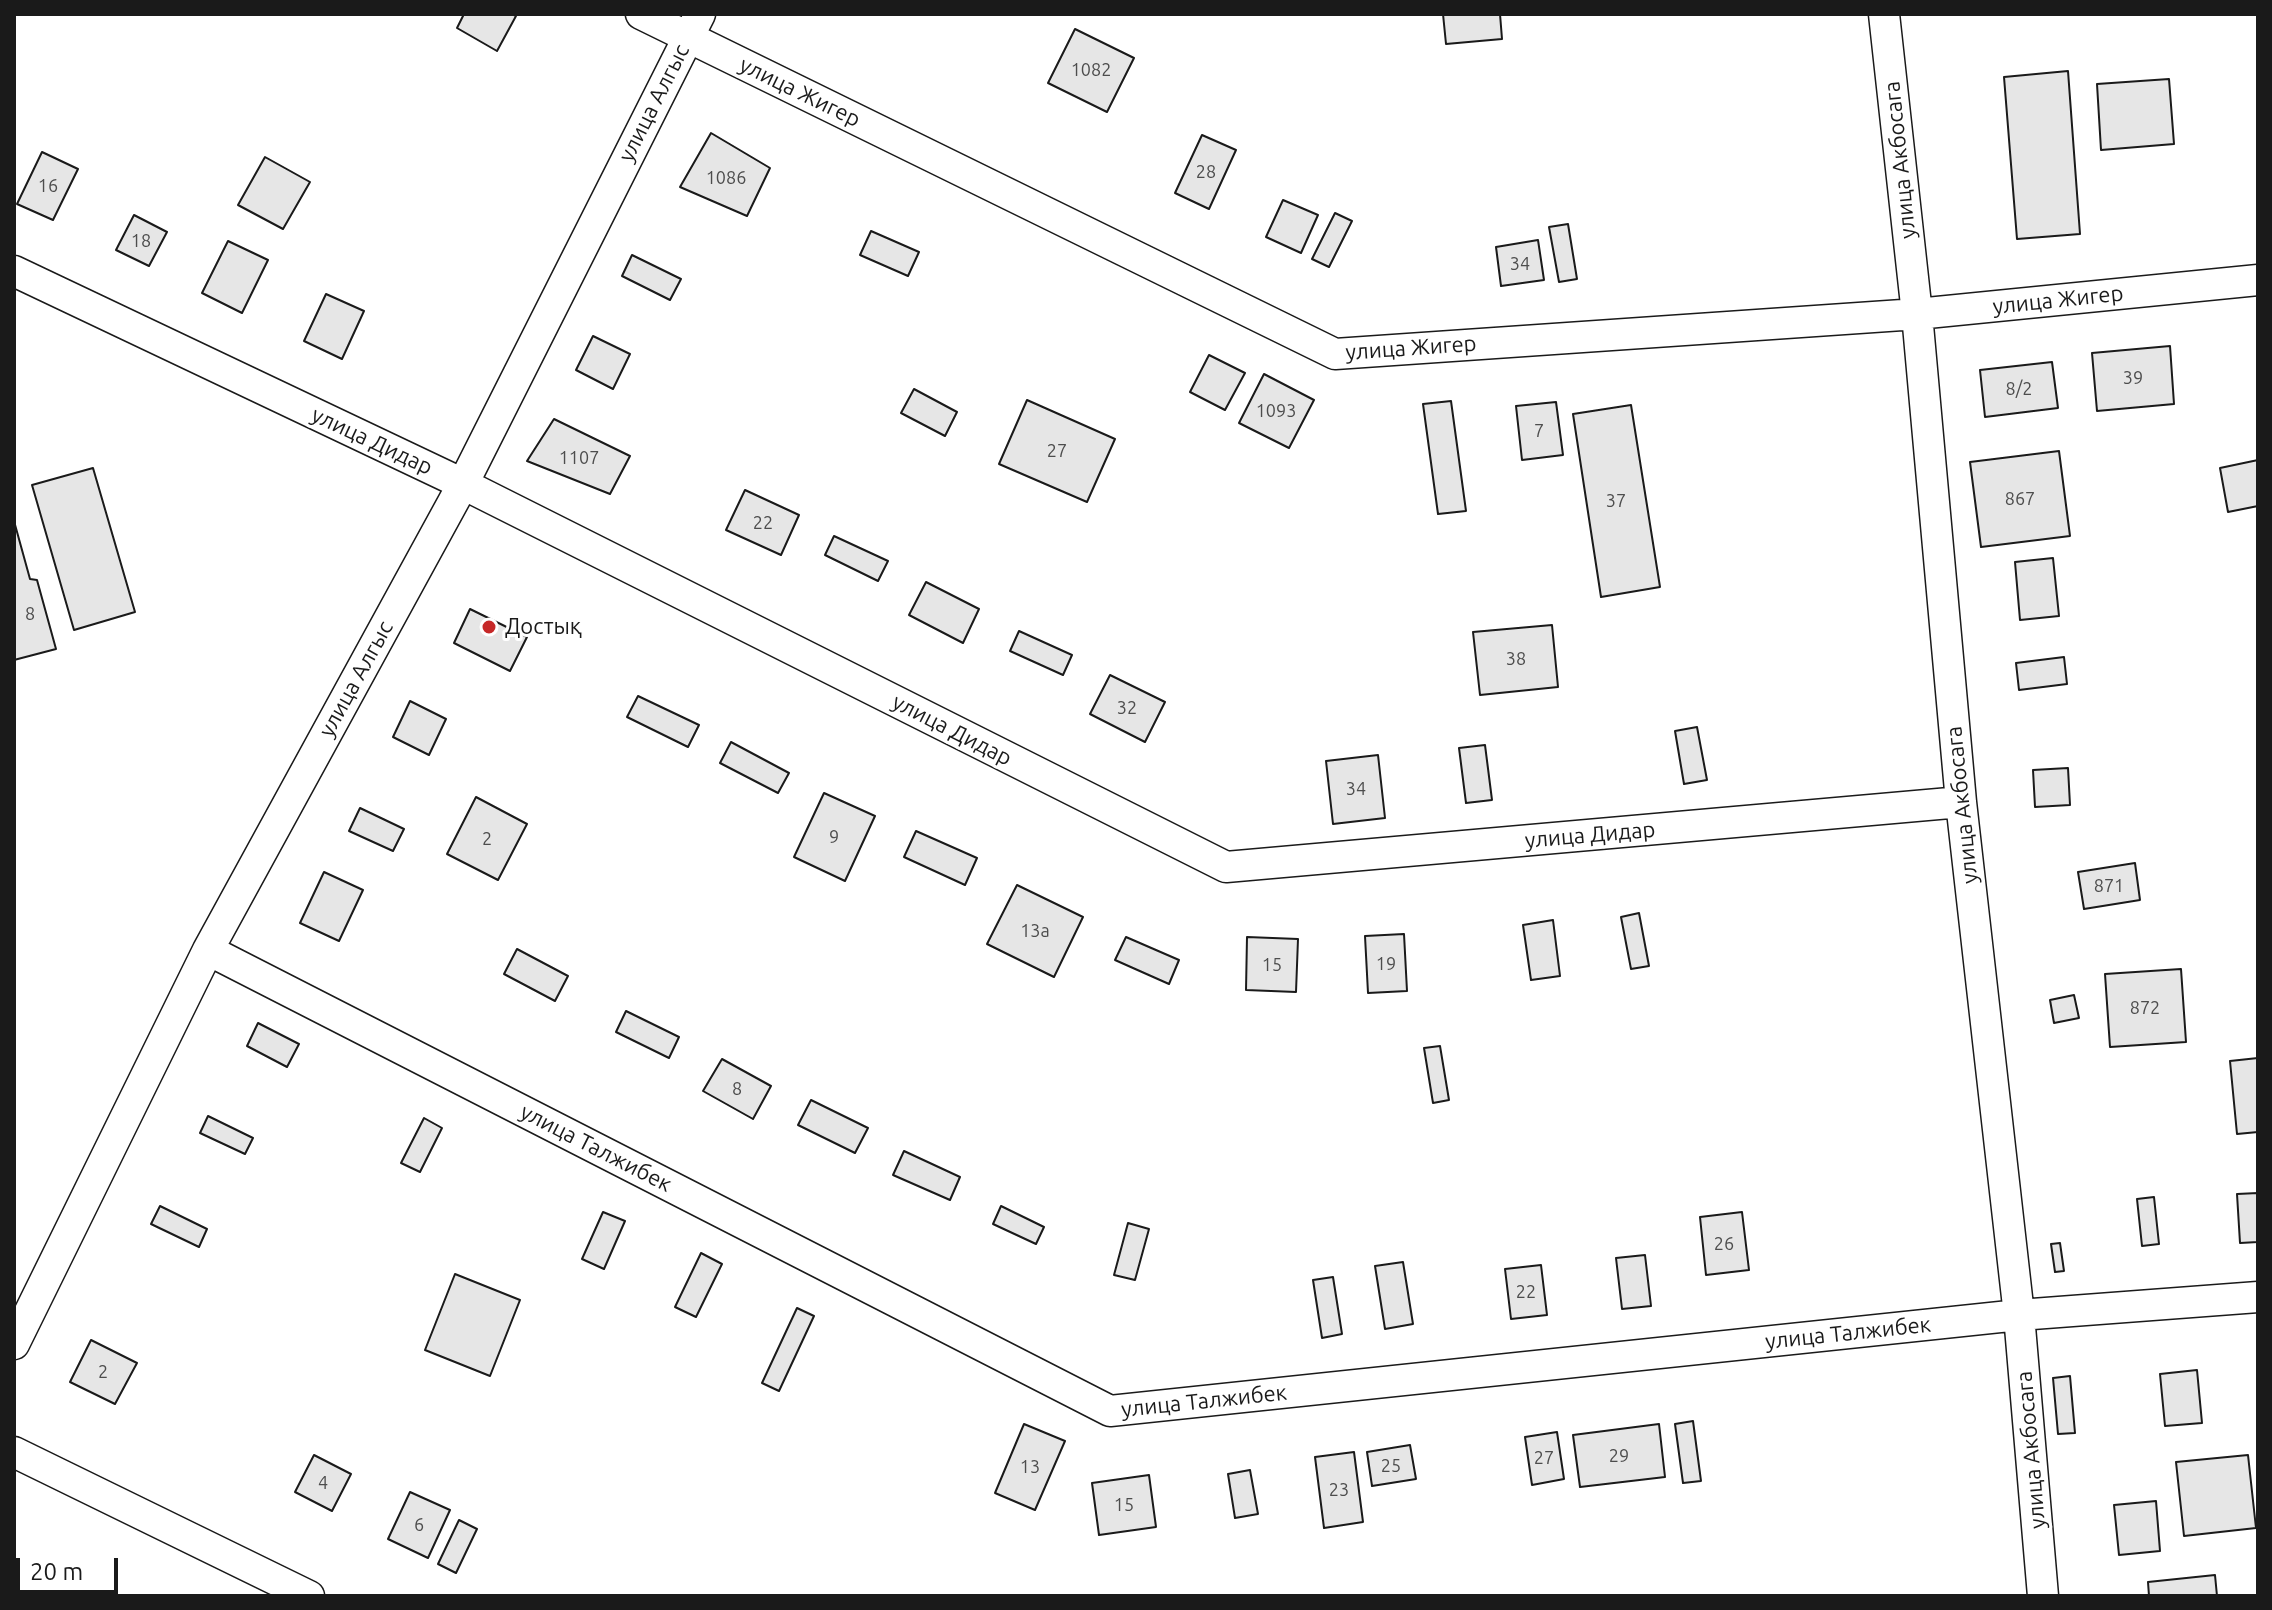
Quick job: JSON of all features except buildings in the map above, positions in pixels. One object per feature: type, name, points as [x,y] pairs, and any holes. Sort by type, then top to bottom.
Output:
[{"type":"street","name":"улица Жигер","points":[[641,14],[694,25],[1335,354],[1917,314],[2258,280]]},
{"type":"street","name":"улица Акбосага","points":[[1884,14],[1917,314],[1961,802],[2019,1315],[2043,1596]]},
{"type":"street","name":"улица Алгыс","points":[[14,1344],[208,950],[463,484],[694,25]]},
{"type":"street","name":"улица Дидар","points":[[14,271],[463,484],[1226,867],[1961,802]]},
{"type":"street","name":"улица Талжибек","points":[[208,950],[1110,1411],[2019,1315],[2258,1297]]},
{"type":"street","points":[[14,1452],[309,1596]]},
{"type":"place","name":"Достық","points":[[489,627]]}]
